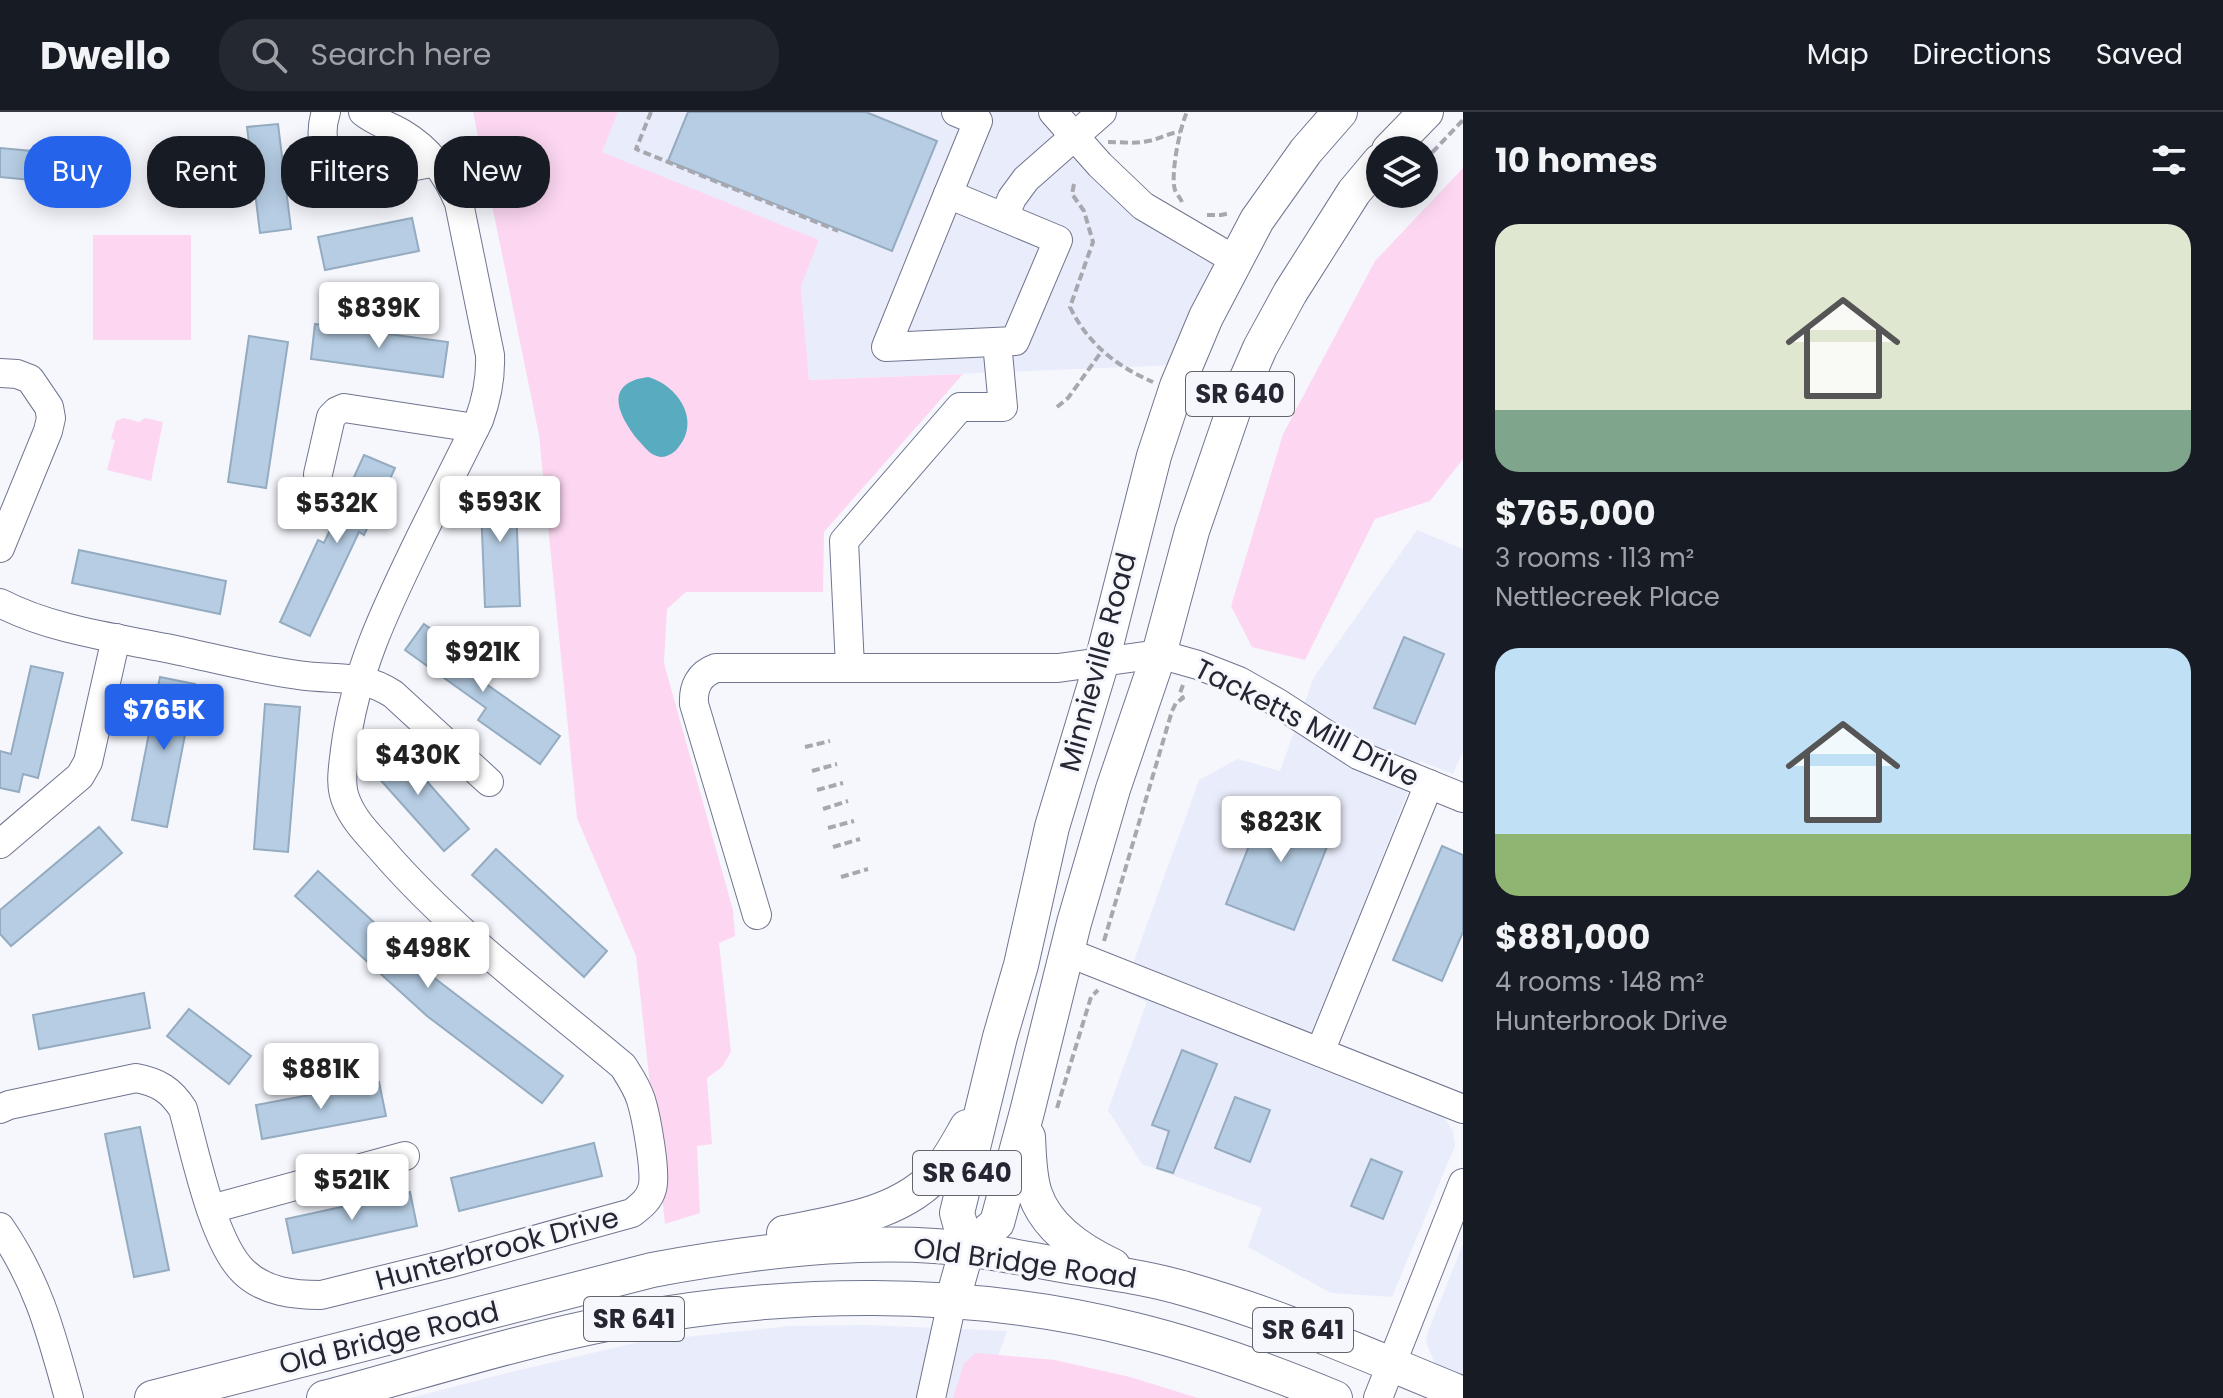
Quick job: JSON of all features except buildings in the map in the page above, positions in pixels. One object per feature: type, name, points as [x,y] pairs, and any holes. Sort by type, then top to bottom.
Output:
[{"type":"main road","name":"Minnieville Road","points":[[952,1302],[967,1249],[957,1213],[1021,965],[1052,827],[1102,661],[1154,456],[1206,317],[1235,260],[1279,186],[1340,112]]},
{"type":"main road","points":[[1403,136],[1426,112]]},
{"type":"main road","name":"Minnieville Road","points":[[967,1249],[997,1223],[1041,1116],[1067,952],[1113,789],[1159,654],[1192,531],[1236,403],[1260,348],[1290,293],[1366,178]]},
{"type":"main road","points":[[698,1262],[765,1238],[858,1217],[902,1200],[920,1189],[939,1171],[985,1096]]},
{"type":"main road","points":[[1041,1116],[1031,1173],[1043,1211],[1077,1246],[1139,1278]]},
{"type":"main road","name":"Old Bridge Road","points":[[152,1398],[652,1270],[777,1251],[894,1246],[967,1249],[1185,1288],[1247,1309],[1463,1394]]},
{"type":"main road","name":"Old Bridge Road","points":[[324,1398],[520,1343],[644,1317],[727,1305],[801,1299],[876,1298],[952,1302],[1077,1318],[1132,1329],[1253,1365],[1335,1398]]},
{"type":"street","points":[[326,112],[321,126],[327,156],[334,170],[344,176],[353,178],[434,162]]},
{"type":"street","name":"Hunterbrook Drive","points":[[363,112],[418,144],[434,160]]},
{"type":"street","points":[[948,194],[1058,240],[1015,341],[886,347],[948,194],[978,121],[956,112]]},
{"type":"street","points":[[1053,112],[1121,187],[1143,206],[1235,260]]},
{"type":"street","points":[[1004,217],[1018,187],[1102,112]]},
{"type":"street","name":"Hunterbrook Drive","points":[[0,1109],[136,1078],[165,1088],[183,1109],[211,1209],[226,1247],[248,1276],[262,1285],[299,1295],[321,1295],[447,1264],[632,1213],[645,1203],[652,1191],[654,1178],[642,1104],[635,1084],[623,1066],[435,905],[398,868],[355,820],[341,782],[348,721],[366,655],[487,398],[490,355],[460,208]]},
{"type":"street","points":[[850,667],[844,541],[960,407],[1003,407],[997,342]]},
{"type":"street","points":[[0,373],[30,379],[49,407],[51,418],[0,548]]},
{"type":"street","points":[[318,474],[331,417],[344,408],[475,428]]},
{"type":"street","points":[[0,603],[38,620],[116,638],[297,675],[358,679],[379,685],[393,694],[489,782]]},
{"type":"street","points":[[0,844],[80,776],[88,762],[116,638]]},
{"type":"street","name":"Tacketts Mill Drive","points":[[757,915],[695,713],[693,696],[704,674],[723,667],[1058,668],[1159,654],[1239,681],[1343,747],[1463,798]]},
{"type":"street","points":[[1320,1052],[1429,784]]},
{"type":"street","points":[[1067,952],[1463,1109]]},
{"type":"street","points":[[211,1209],[405,1156]]},
{"type":"street","points":[[1378,1398],[1457,1216],[1463,1183]]},
{"type":"street","points":[[0,1227],[35,1287],[69,1398]]},
{"type":"street","points":[[931,1398],[952,1302]]},
{"type":"path","points":[[651,112],[636,149],[838,231]]},
{"type":"path","points":[[1187,112],[1180,132],[1174,183],[1176,193],[1187,206]]},
{"type":"path","points":[[1438,146],[1463,120]]},
{"type":"path","points":[[1104,141],[1142,142],[1180,132]]},
{"type":"path","points":[[1074,184],[1072,194],[1084,211],[1093,242],[1070,307],[1079,325],[1102,351],[1128,370],[1163,386]]},
{"type":"path","points":[[1202,214],[1221,215],[1236,210]]},
{"type":"path","points":[[1057,407],[1068,398],[1102,351]]},
{"type":"path","points":[[1107,948],[1104,940],[1172,711],[1183,698],[1180,693]]},
{"type":"path","points":[[805,747],[830,741]]},
{"type":"path","points":[[812,771],[837,764]]},
{"type":"path","points":[[817,790],[843,783]]},
{"type":"path","points":[[823,809],[848,801]]},
{"type":"path","points":[[828,828],[854,821]]},
{"type":"path","points":[[833,847],[860,839]]},
{"type":"path","points":[[841,877],[868,869]]},
{"type":"path","points":[[1041,1116],[1091,997],[1098,990]]},
{"type":"shaded area","points":[[473,112],[618,112],[602,152],[819,240],[801,286],[809,380],[963,374],[824,532],[823,592],[686,592],[667,609],[664,663],[733,910],[735,936],[719,943],[731,1052],[722,1067],[707,1078],[712,1144],[697,1146],[700,1213],[665,1224],[636,956],[577,818],[539,435],[493,208],[550,208],[550,136],[478,136]]},
{"type":"shaded area","points":[[618,112],[1035,112],[1087,166],[1221,265],[1176,365],[809,380],[801,285],[602,152]]},
{"type":"shaded area","points":[[1463,168],[1463,459],[1430,501],[1375,519],[1305,660],[1252,647],[1231,606],[1283,434],[1375,261],[1425,208],[1438,208],[1438,194]]},
{"type":"shaded area","points":[[93,235],[191,235],[191,340],[93,340]]},
{"type":"shaded area","points":[[124,418],[139,422],[145,418],[163,422],[151,481],[107,470],[115,440],[111,439],[116,421]]},
{"type":"shaded area","points":[[1417,530],[1463,549],[1463,751],[1453,774],[1420,761],[1303,1059],[1444,1117],[1453,1131],[1455,1146],[1392,1297],[1331,1293],[1248,1247],[1262,1208],[1142,1164],[1108,1110],[1147,1002],[1123,991],[1199,780],[1238,759],[1280,771],[1314,677]]},
{"type":"shaded area","points":[[1463,1244],[1463,1378],[1435,1364],[1426,1342]]},
{"type":"shaded area","points":[[866,1325],[1007,1331],[983,1398],[410,1398],[639,1342],[789,1326]]},
{"type":"shaded area","points":[[976,1353],[1055,1360],[1130,1377],[1198,1398],[953,1398],[964,1363]]},
{"type":"water","points":[[648,377],[659,381],[677,396],[687,415],[685,437],[671,454],[660,457],[652,454],[638,440],[625,421],[619,402],[624,386]]}]
